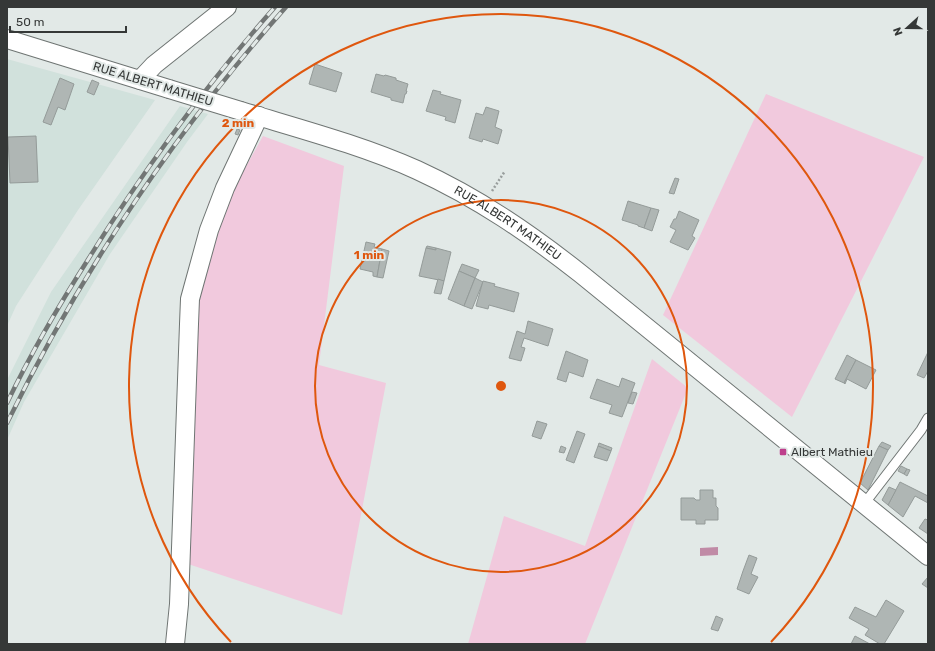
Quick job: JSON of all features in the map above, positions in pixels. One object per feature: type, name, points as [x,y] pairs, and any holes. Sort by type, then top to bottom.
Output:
[{"type":"street","points":[[140,80],[154,65],[227,7]]},
{"type":"street","name":"RUE ALBERT MATHIEU","points":[[7,40],[343,142],[397,162],[424,174],[482,204],[532,237],[581,274],[928,556]]},
{"type":"street","points":[[175,644],[179,604],[190,299],[195,277],[219,200],[259,116]]},
{"type":"lane","points":[[864,504],[921,430],[928,418]]},
{"type":"path","points":[[482,204],[505,172]]},
{"type":"shaded area","points":[[7,59],[155,100],[78,210],[16,306],[7,326]]},
{"type":"shaded area","points":[[766,94],[924,157],[792,417],[663,315]]},
{"type":"shaded area","points":[[180,106],[208,114],[110,254],[24,402],[7,440],[7,380],[51,292]]},
{"type":"shaded area","points":[[263,136],[344,166],[319,365],[386,383],[342,615],[176,560],[186,294],[209,201],[228,199]]},
{"type":"shaded area","points":[[652,359],[688,388],[585,644],[468,644],[504,516],[585,546]]},
{"type":"shaded area","points":[[718,547],[718,555],[700,556],[700,548]]},
{"type":"building","points":[[315,64],[342,73],[336,92],[309,84]]},
{"type":"building","points":[[376,74],[396,78],[396,80],[408,84],[403,103],[371,92]]},
{"type":"building","points":[[60,78],[74,84],[65,110],[58,107],[51,125],[43,122]]},
{"type":"building","points":[[92,80],[99,83],[94,95],[87,92]]},
{"type":"building","points":[[433,90],[441,92],[440,94],[461,100],[455,123],[445,120],[446,117],[426,111]]},
{"type":"building","points":[[486,107],[499,111],[495,127],[502,130],[498,144],[483,139],[482,142],[469,138],[476,113],[483,115]]},
{"type":"building","points":[[237,129],[240,130],[238,135],[235,134]]},
{"type":"building","points":[[36,136],[38,182],[10,183],[8,137]]},
{"type":"building","points":[[675,178],[679,179],[674,194],[669,193]]},
{"type":"building","points":[[628,201],[651,208],[644,228],[622,220]]},
{"type":"building","points":[[651,208],[659,210],[652,231],[644,228]]},
{"type":"building","points":[[679,211],[699,220],[692,236],[695,238],[688,250],[670,242],[676,230],[670,227],[674,219],[676,219]]},
{"type":"building","points":[[366,242],[375,244],[374,247],[382,249],[377,277],[373,276],[373,272],[360,269]]},
{"type":"building","points":[[427,246],[436,248],[436,250],[426,248]]},
{"type":"building","points":[[426,248],[436,250],[436,248],[451,252],[444,281],[419,276]]},
{"type":"building","points":[[382,249],[389,251],[383,278],[377,277]]},
{"type":"building","points":[[462,264],[479,270],[475,278],[459,271]]},
{"type":"building","points":[[459,271],[475,278],[464,306],[448,299]]},
{"type":"building","points":[[475,278],[483,282],[472,309],[464,306]]},
{"type":"building","points":[[438,279],[444,281],[441,294],[434,293]]},
{"type":"building","points":[[483,281],[495,284],[494,286],[519,293],[514,312],[489,305],[488,309],[476,306]]},
{"type":"building","points":[[528,321],[553,329],[548,346],[524,338],[521,347],[525,348],[521,361],[509,358],[517,331],[525,334]]},
{"type":"building","points":[[566,351],[588,360],[583,377],[569,372],[566,382],[557,379]]},
{"type":"building","points":[[928,352],[928,371],[924,378],[917,375]]},
{"type":"building","points":[[847,355],[856,360],[844,383],[835,379]]},
{"type":"building","points":[[856,360],[876,370],[866,389],[847,379],[845,384],[844,383]]},
{"type":"building","points":[[622,378],[635,383],[622,417],[609,413],[612,405],[590,398],[597,379],[619,387]]},
{"type":"building","points":[[632,392],[637,393],[633,404],[628,403]]},
{"type":"building","points":[[537,421],[547,424],[541,439],[532,436]]},
{"type":"building","points":[[577,431],[585,434],[574,463],[566,460]]},
{"type":"building","points":[[882,442],[891,446],[888,450],[879,446]]},
{"type":"building","points":[[599,443],[612,448],[611,451],[598,446]]},
{"type":"building","points":[[561,446],[566,448],[564,453],[559,452]]},
{"type":"building","points":[[598,446],[611,451],[607,461],[594,457]]},
{"type":"building","points":[[879,446],[888,450],[868,490],[860,483]]},
{"type":"building","points":[[901,466],[907,469],[904,474],[898,471]]},
{"type":"building","points":[[907,469],[910,470],[907,476],[904,474]]},
{"type":"building","points":[[900,482],[928,496],[928,503],[915,496],[903,517],[888,505]]},
{"type":"building","points":[[889,487],[896,490],[888,505],[882,500]]},
{"type":"building","points":[[700,490],[713,490],[713,498],[716,498],[716,506],[718,508],[718,520],[705,520],[705,524],[696,524],[696,520],[681,520],[681,498],[694,498],[696,500],[700,500]]},
{"type":"building","points":[[925,519],[928,520],[928,534],[919,528]]},
{"type":"building","points":[[749,555],[757,558],[751,574],[758,577],[749,594],[737,589]]},
{"type":"building","points":[[928,577],[928,588],[922,584]]},
{"type":"building","points":[[886,600],[904,611],[884,644],[880,644],[865,635],[869,629],[849,618],[855,607],[876,617]]},
{"type":"building","points":[[716,616],[723,619],[718,631],[711,629]]},
{"type":"building","points":[[855,636],[870,644],[851,644]]},
{"type":"railway","points":[[7,403],[56,311],[132,192],[200,97],[275,7]]},
{"type":"railway","points":[[7,423],[66,312],[133,205],[168,154],[206,104],[286,7]]},
{"type":"place","name":"Albert Mathieu","points":[[783,452]]}]
